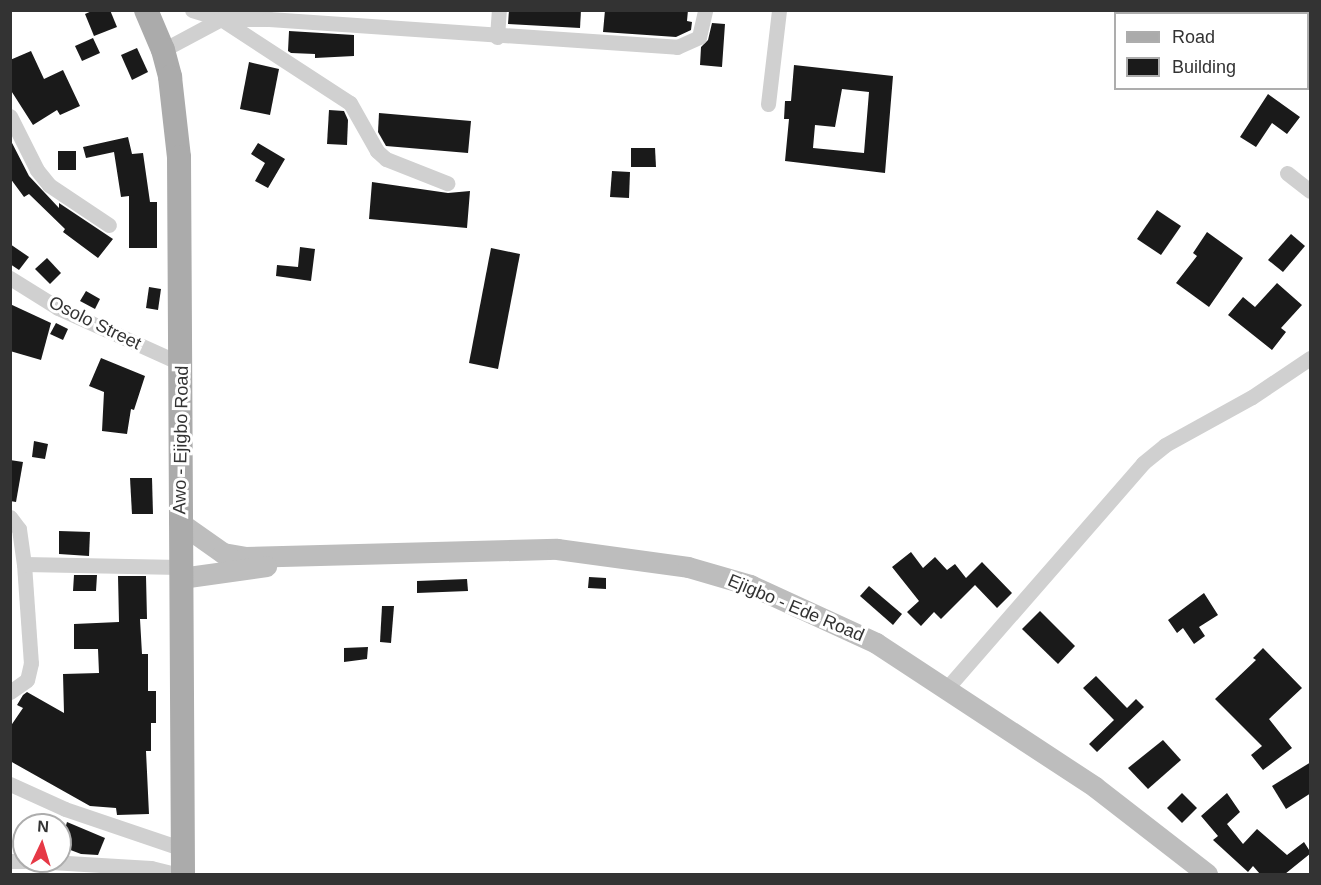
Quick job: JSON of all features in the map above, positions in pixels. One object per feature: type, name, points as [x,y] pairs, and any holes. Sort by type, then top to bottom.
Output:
[{"type":"main road","name":"Awo - Ejigbo Road","points":[[146,10],[163,50],[178,147],[182,364],[179,522],[183,874]]},
{"type":"main road","name":"Ejigbo - Ede Road","points":[[179,522],[210,546],[232,555],[313,557],[557,549],[688,567],[750,585],[876,643],[1095,787],[1207,874]]},
{"type":"main road","name":"Ejigbo - Ede Road","points":[[180,572],[313,557]]},
{"type":"street","points":[[192,10],[221,20],[350,103],[377,151],[386,159],[447,183]]},
{"type":"street","points":[[497,37],[499,10]]},
{"type":"street","points":[[163,50],[221,20],[268,19],[497,37],[677,47],[699,37],[705,10]]},
{"type":"street","points":[[768,104],[779,10]]},
{"type":"street","points":[[10,116],[37,170],[49,185],[109,225]]},
{"type":"street","points":[[1287,173],[1311,191]]},
{"type":"street","name":"Osolo Street","points":[[10,278],[58,308],[182,364]]},
{"type":"street","points":[[947,688],[1143,463],[1165,445],[1252,397],[1311,358]]},
{"type":"street","points":[[10,517],[19,529],[24,564],[31,663],[27,680],[10,692]]},
{"type":"street","points":[[24,564],[180,572]]},
{"type":"street","points":[[10,784],[65,809],[183,849]]},
{"type":"street","points":[[72,863],[151,868],[175,874]]},
{"type":"building","points":[[94,10],[110,10],[117,27],[94,36],[85,14]]},
{"type":"building","points":[[509,10],[581,10],[580,28],[508,24]]},
{"type":"building","points":[[605,10],[688,10],[687,21],[692,22],[691,30],[676,37],[603,32]]},
{"type":"building","points":[[712,23],[725,24],[722,67],[700,65],[701,47],[708,40]]},
{"type":"building","points":[[289,31],[354,35],[354,56],[315,58],[315,54],[291,53],[288,51]]},
{"type":"building","points":[[93,38],[100,53],[82,61],[75,46]]},
{"type":"building","points":[[137,48],[148,72],[132,80],[121,55]]},
{"type":"building","points":[[31,51],[44,79],[63,70],[80,106],[60,115],[57,110],[33,125],[10,89],[10,60]]},
{"type":"building","points":[[249,62],[279,69],[270,115],[240,109]]},
{"type":"building","points":[[794,65],[893,76],[885,173],[785,161],[789,119],[784,119],[785,101],[791,101]],"holes":[[[842,89],[869,92],[864,153],[813,148],[815,125],[835,127]]]},
{"type":"building","points":[[1268,94],[1300,117],[1287,134],[1272,123],[1256,147],[1240,137]]},
{"type":"building","points":[[329,110],[344,111],[348,120],[347,145],[327,144]]},
{"type":"building","points":[[379,113],[471,121],[468,153],[386,146],[378,132]]},
{"type":"building","points":[[128,137],[132,154],[143,153],[150,202],[157,202],[157,248],[129,248],[129,196],[121,197],[114,152],[86,158],[83,147]]},
{"type":"building","points":[[10,139],[29,176],[59,208],[59,203],[113,239],[98,258],[63,232],[65,229],[29,194],[24,197],[10,178]]},
{"type":"building","points":[[258,143],[285,159],[268,188],[255,181],[265,163],[251,154]]},
{"type":"building","points":[[631,148],[655,148],[656,167],[631,167]]},
{"type":"building","points":[[58,151],[76,151],[76,170],[58,170]]},
{"type":"building","points":[[612,171],[630,172],[629,198],[610,197]]},
{"type":"building","points":[[372,182],[448,193],[470,191],[467,228],[369,219]]},
{"type":"building","points":[[1157,210],[1181,226],[1161,255],[1137,239]]},
{"type":"building","points":[[1207,232],[1243,258],[1209,307],[1176,283],[1197,256],[1193,253]]},
{"type":"building","points":[[1291,234],[1305,246],[1283,272],[1268,260]]},
{"type":"building","points":[[10,244],[29,257],[19,270],[10,264]]},
{"type":"building","points":[[300,247],[315,249],[311,281],[276,276],[277,265],[298,267]]},
{"type":"building","points":[[491,248],[520,254],[498,369],[469,363]]},
{"type":"building","points":[[47,258],[61,273],[50,284],[35,269]]},
{"type":"building","points":[[1277,283],[1302,305],[1281,328],[1286,332],[1272,350],[1228,315],[1243,297],[1255,307]]},
{"type":"building","points":[[149,287],[161,289],[158,310],[146,308]]},
{"type":"building","points":[[86,291],[100,299],[95,309],[80,301]]},
{"type":"building","points":[[10,304],[51,323],[41,360],[10,351]]},
{"type":"building","points":[[56,323],[68,329],[63,340],[50,334]]},
{"type":"building","points":[[101,358],[145,376],[134,410],[131,409],[127,434],[102,431],[104,392],[89,386]]},
{"type":"building","points":[[34,441],[48,444],[45,459],[32,457]]},
{"type":"building","points":[[10,460],[23,462],[16,502],[10,501]]},
{"type":"building","points":[[130,478],[152,478],[153,514],[132,514]]},
{"type":"building","points":[[59,531],[90,532],[89,556],[59,554]]},
{"type":"building","points":[[911,552],[923,568],[935,557],[947,570],[955,564],[966,578],[982,562],[1012,593],[997,608],[975,585],[941,619],[934,612],[921,626],[907,612],[919,601],[892,567]]},
{"type":"building","points":[[74,575],[97,575],[96,591],[73,591]]},
{"type":"building","points":[[118,576],[146,576],[147,619],[140,619],[142,654],[148,654],[148,691],[156,691],[156,723],[151,723],[151,751],[146,751],[149,814],[117,815],[116,808],[90,806],[10,761],[10,727],[23,708],[17,705],[23,695],[27,692],[64,713],[63,674],[99,673],[98,649],[74,649],[74,624],[119,622]]},
{"type":"building","points":[[589,577],[606,578],[606,589],[588,588]]},
{"type":"building","points":[[467,579],[468,591],[417,593],[417,581]]},
{"type":"building","points":[[869,586],[902,614],[893,625],[860,596]]},
{"type":"building","points":[[1204,593],[1218,615],[1199,627],[1205,636],[1194,644],[1183,628],[1177,633],[1168,620]]},
{"type":"building","points":[[382,606],[394,606],[391,643],[380,642]]},
{"type":"building","points":[[1040,611],[1075,646],[1058,664],[1022,629]]},
{"type":"building","points":[[368,647],[367,659],[344,662],[344,648]]},
{"type":"building","points":[[1263,648],[1302,688],[1269,719],[1292,748],[1263,770],[1251,755],[1262,746],[1215,699],[1256,660],[1253,658]]},
{"type":"building","points":[[1096,676],[1127,708],[1136,699],[1144,707],[1097,752],[1089,744],[1114,720],[1083,688]]},
{"type":"building","points":[[1163,740],[1181,760],[1148,789],[1128,768]]},
{"type":"building","points":[[1311,762],[1311,793],[1286,809],[1272,786]]},
{"type":"building","points":[[1182,793],[1197,808],[1182,823],[1167,808]]},
{"type":"building","points":[[1227,793],[1240,812],[1227,824],[1243,844],[1257,829],[1287,855],[1304,842],[1311,853],[1285,874],[1260,874],[1253,866],[1248,872],[1213,840],[1218,836],[1201,816]]},
{"type":"building","points":[[72,824],[105,838],[98,855],[81,854],[72,851]]}]
